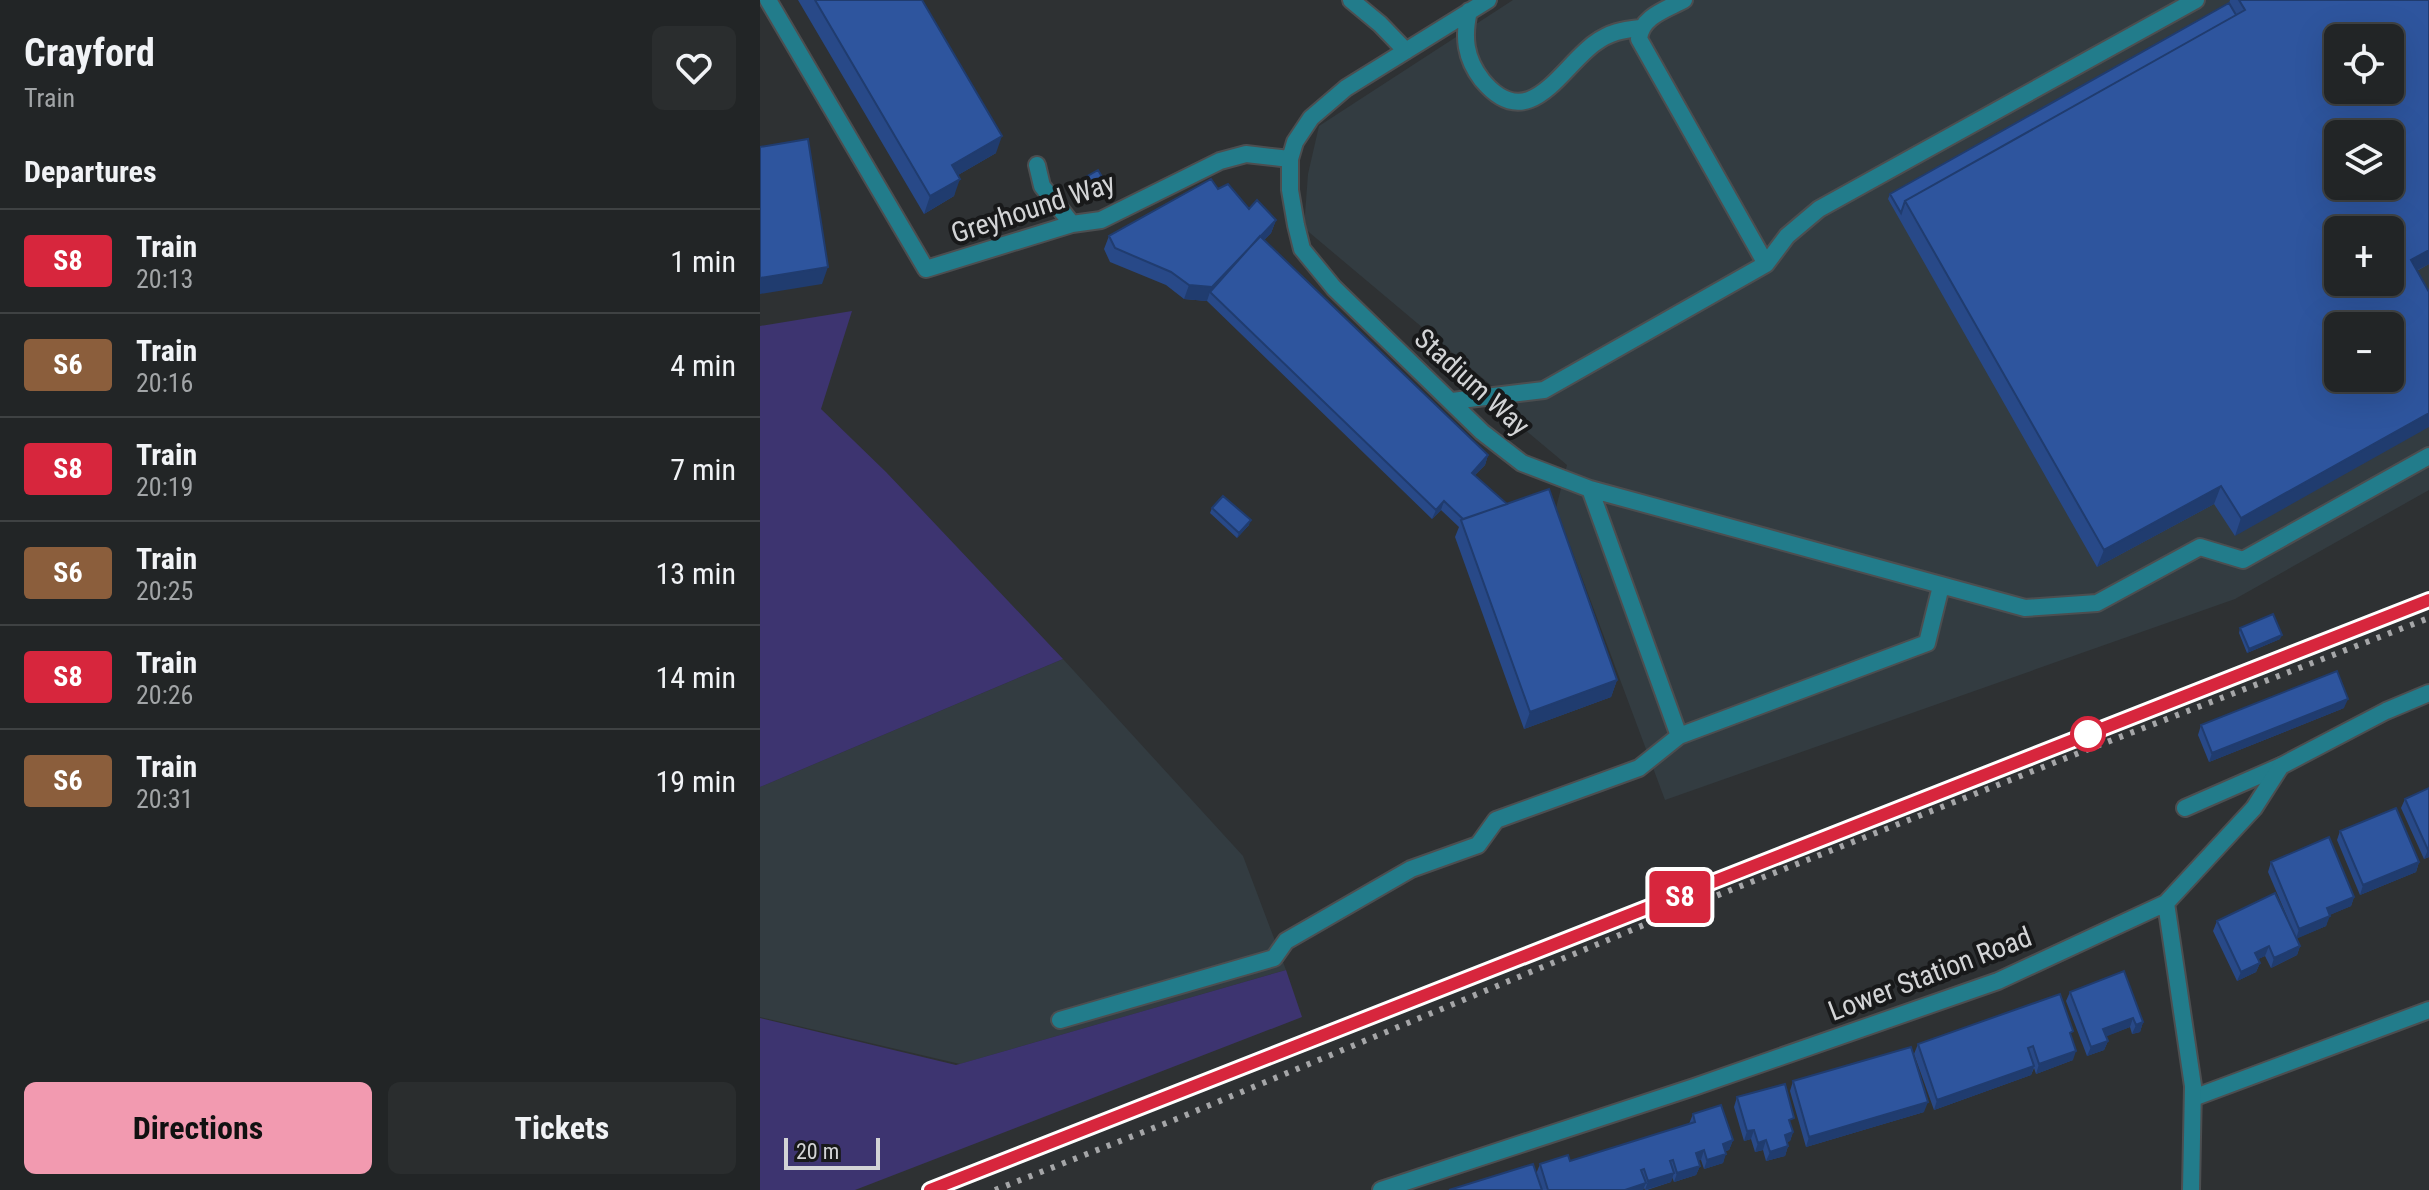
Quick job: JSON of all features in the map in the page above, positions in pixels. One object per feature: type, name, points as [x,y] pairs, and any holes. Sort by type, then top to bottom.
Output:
[{"type":"street","name":"Greyhound Way","points":[[768,0],[926,269],[1072,224],[1101,220],[1220,161],[1246,154],[1290,159]]},
{"type":"street","points":[[1351,0],[1406,51]]},
{"type":"street","name":"Stadium Way","points":[[1488,0],[1346,88],[1311,118],[1295,142],[1290,159],[1290,190],[1302,249],[1334,288],[1482,432],[1522,463],[1590,489],[2025,608],[2097,603],[2200,547],[2243,560],[2429,456]]},
{"type":"street","points":[[1684,0],[1648,20],[1640,28],[1639,39],[1766,264]]},
{"type":"street","points":[[1452,401],[1544,390],[1766,264],[1787,236],[1819,209],[2196,0]]},
{"type":"street","points":[[1469,11],[1464,31],[1471,62],[1492,91],[1510,101],[1527,101],[1540,94],[1566,74],[1592,44],[1616,30],[1640,28]]},
{"type":"street","points":[[1037,165],[1042,186],[1072,224]]},
{"type":"street","points":[[1590,489],[1679,736]]},
{"type":"street","points":[[1060,1020],[1274,958],[1286,941],[1411,869],[1478,845],[1496,820],[1639,768],[1679,736],[1927,643],[1941,586]]},
{"type":"street","name":"Lower Station Road","points":[[1381,1190],[1694,1087],[1998,981],[2166,903],[2254,808],[2281,766],[2386,711],[2429,693]]},
{"type":"street","points":[[2185,808],[2281,766]]},
{"type":"street","points":[[2166,903],[2193,1086],[2191,1190]]},
{"type":"street","points":[[2193,1098],[2429,1010]]},
{"type":"shaded area","points":[[1513,0],[2429,0],[2429,490],[2235,599],[1665,800],[1556,508],[1567,465],[1506,414],[1492,386],[1304,228],[1308,174],[1319,126]]},
{"type":"shaded area","points":[[852,311],[821,409],[886,472],[1063,659],[760,787],[760,326]]},
{"type":"shaded area","points":[[1063,659],[1243,856],[1286,970],[960,1064],[760,1017],[760,787]]},
{"type":"shaded area","points":[[1286,970],[1302,1017],[855,1190],[760,1190],[760,1018],[956,1065]]},
{"type":"building","points":[[815,0],[922,0],[1002,136],[952,165],[960,179],[930,196]]},
{"type":"building","points":[[2239,0],[2429,0],[2429,250],[2411,260],[2429,292],[2429,413],[2241,518],[2221,486],[2104,550],[1905,201],[2245,10]]},
{"type":"building","points":[[2229,3],[2236,15],[1905,201],[1901,213],[1890,194]]},
{"type":"building","points":[[808,139],[828,267],[760,278],[760,147]]},
{"type":"building","points":[[1098,170],[1105,182],[1092,189],[1086,177]]},
{"type":"building","points":[[1211,179],[1218,189],[1228,184],[1249,209],[1257,200],[1276,220],[1212,287],[1189,285],[1171,272],[1115,248],[1109,236]]},
{"type":"building","points":[[1260,236],[1488,455],[1472,473],[1507,504],[1463,519],[1444,501],[1436,510],[1210,292]]},
{"type":"building","points":[[1549,489],[1617,680],[1530,712],[1461,520]]},
{"type":"building","points":[[1223,496],[1251,520],[1239,533],[1212,508]]},
{"type":"building","points":[[2273,614],[2282,635],[2249,649],[2240,628]]},
{"type":"building","points":[[2337,671],[2348,699],[2212,753],[2201,725]]},
{"type":"building","points":[[2429,788],[2429,849],[2428,850],[2405,799]]},
{"type":"building","points":[[2396,808],[2419,862],[2363,885],[2340,831]]},
{"type":"building","points":[[2329,837],[2354,897],[2327,908],[2330,916],[2299,929],[2271,862]]},
{"type":"building","points":[[2275,893],[2300,946],[2274,958],[2269,946],[2255,953],[2260,963],[2241,972],[2217,921]]},
{"type":"building","points":[[2124,971],[2143,1022],[2136,1025],[2133,1018],[2103,1029],[2108,1041],[2091,1047],[2070,992]]},
{"type":"building","points":[[2060,994],[2073,1031],[2070,1033],[2076,1051],[2039,1064],[2033,1046],[2028,1048],[2034,1066],[1937,1100],[1918,1044]]},
{"type":"building","points":[[1911,1047],[1928,1102],[1809,1137],[1793,1081]]},
{"type":"building","points":[[1785,1084],[1794,1118],[1789,1120],[1793,1132],[1785,1135],[1788,1146],[1770,1152],[1766,1140],[1758,1143],[1754,1130],[1747,1131],[1737,1097]]},
{"type":"building","points":[[1721,1105],[1733,1140],[1723,1144],[1726,1154],[1707,1160],[1704,1150],[1696,1153],[1700,1166],[1677,1173],[1673,1160],[1670,1161],[1674,1173],[1648,1181],[1644,1169],[1641,1170],[1646,1183],[1625,1190],[1548,1190],[1540,1164],[1568,1155],[1570,1161],[1695,1122],[1693,1114]]},
{"type":"building","points":[[1533,1164],[1542,1190],[1449,1190]]},
{"type":"railway","points":[[931,1190],[2429,600]]},
{"type":"railway","points":[[995,1190],[1174,1120],[1680,910],[2429,618]]},
{"type":"train","name":"S8","points":[[930,1190],[2429,600]]}]
